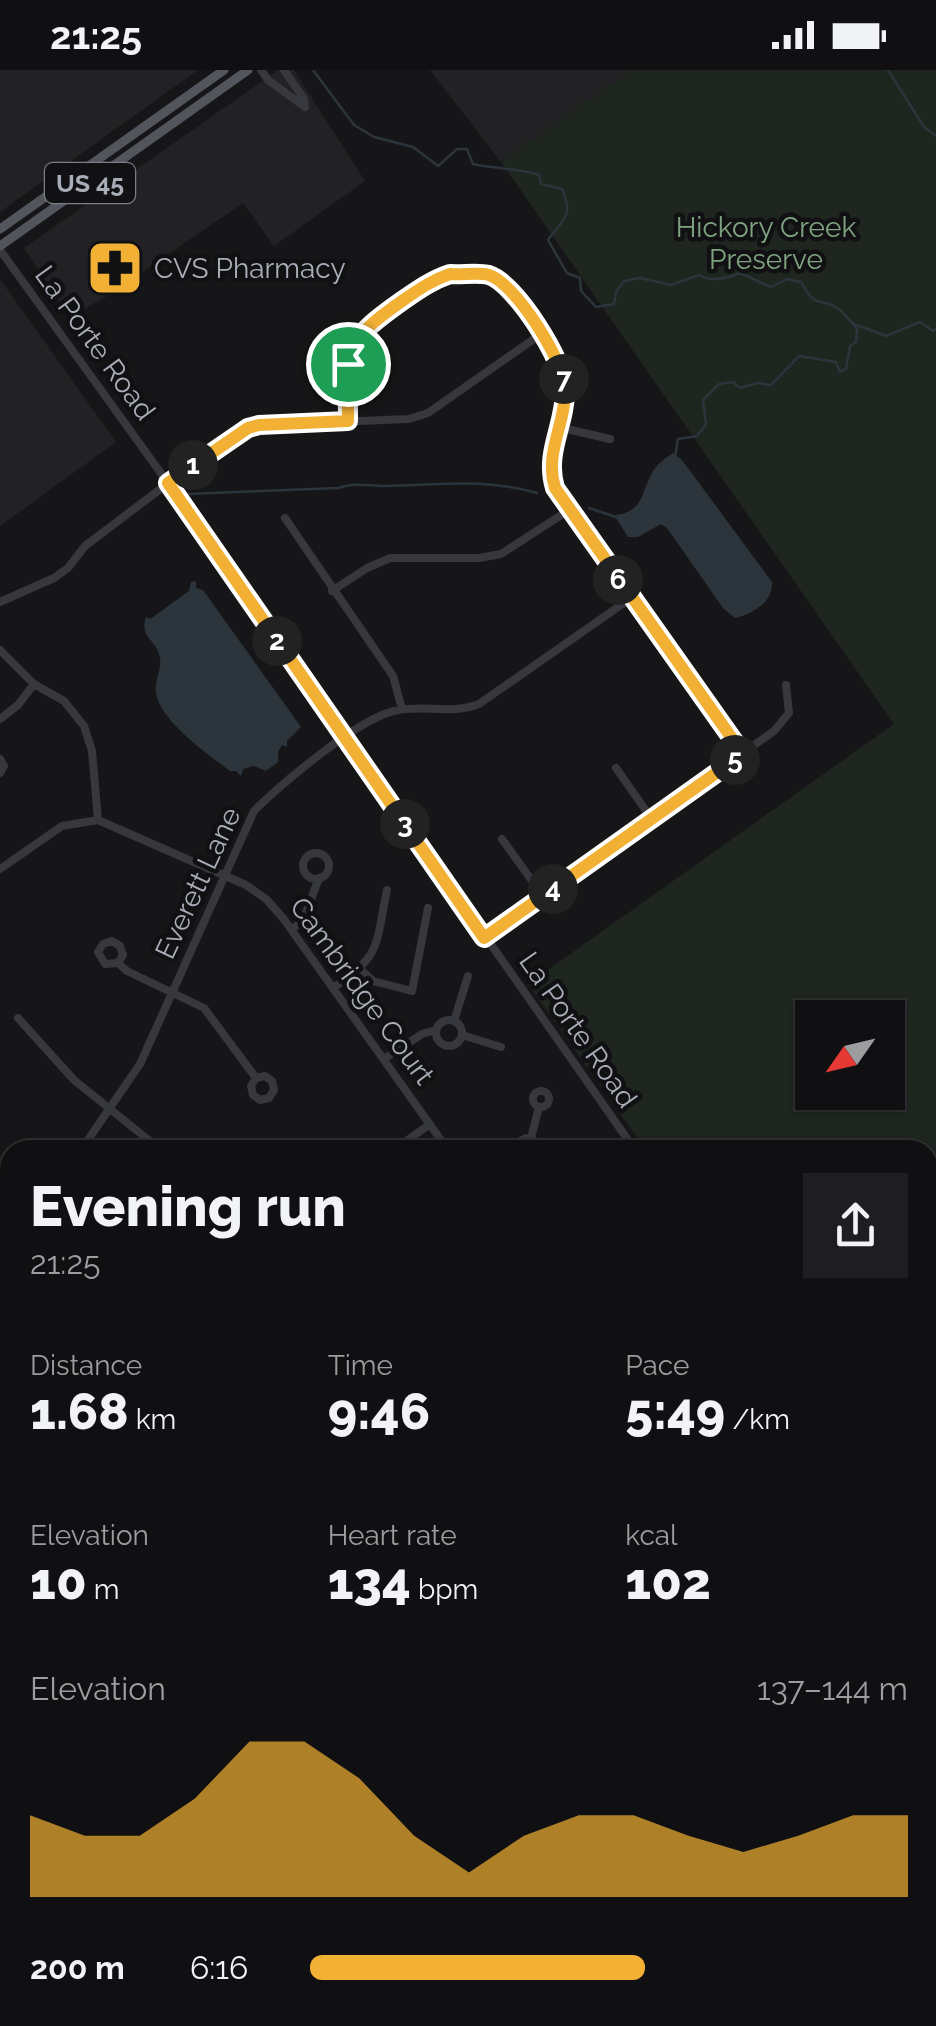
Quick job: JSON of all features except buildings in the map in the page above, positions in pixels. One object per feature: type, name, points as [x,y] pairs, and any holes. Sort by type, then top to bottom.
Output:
[{"type":"main road","name":"US 45","points":[[0,229],[224,70]]},
{"type":"main road","name":"US 45","points":[[0,248],[248,70]]},
{"type":"street","points":[[261,70],[268,80],[304,107],[304,99],[284,70]]},
{"type":"street","name":"La Porte Road","points":[[0,248],[628,1140]]},
{"type":"street","points":[[348,421],[348,364],[356,338],[369,325],[436,279],[450,274],[489,275],[505,284],[558,360],[565,384],[551,458],[555,488],[743,754]]},
{"type":"street","points":[[0,602],[54,578],[68,568],[85,546],[248,428],[409,418],[428,413],[541,334]]},
{"type":"street","points":[[558,427],[610,439]]},
{"type":"street","points":[[332,591],[390,558],[501,554],[568,510]]},
{"type":"street","points":[[285,518],[392,676],[402,709]]},
{"type":"street","name":"Everett Lane","points":[[89,1140],[140,1064],[254,811],[280,784],[380,716],[402,709],[457,710],[480,704],[631,598]]},
{"type":"street","points":[[0,650],[34,684],[64,701],[84,726],[92,751],[98,820],[62,826],[0,870]]},
{"type":"street","points":[[0,719],[18,706],[34,684]]},
{"type":"street","points":[[484,938],[784,721],[788,714],[786,685]]},
{"type":"street","points":[[0,759],[4,766],[0,774]]},
{"type":"street","points":[[616,768],[652,819]]},
{"type":"street","name":"Cambridge Court","points":[[98,820],[224,875],[266,899],[441,1140]]},
{"type":"street","points":[[502,839],[543,896]]},
{"type":"street","points":[[292,930],[304,918],[319,878]]},
{"type":"street","points":[[333,988],[360,970],[374,953],[388,890]]},
{"type":"street","points":[[360,970],[373,981],[412,991],[428,908]]},
{"type":"street","points":[[118,963],[204,1008],[256,1078]]},
{"type":"street","points":[[454,1021],[468,976]]},
{"type":"street","points":[[18,1018],[66,1072],[149,1140]]},
{"type":"street","points":[[384,1060],[422,1034],[436,1030],[442,1022],[454,1021],[462,1035],[456,1044],[446,1046],[438,1040],[436,1030]]},
{"type":"street","points":[[462,1035],[501,1048]]},
{"type":"street","points":[[521,1140],[531,1138],[539,1108]]},
{"type":"street","points":[[408,1140],[430,1124]]},
{"type":"shaded area","points":[[0,70],[198,70],[0,212]]},
{"type":"shaded area","points":[[278,70],[294,70],[365,181],[274,246],[243,203],[71,320],[24,248]]},
{"type":"shaded area","points":[[430,70],[631,70],[501,162]]},
{"type":"shaded area","points":[[0,279],[116,442],[0,526]]},
{"type":"shaded area","points":[[673,453],[772,582],[769,596],[749,614],[735,618],[723,608],[667,528],[661,524],[638,537],[628,537],[616,518],[637,505],[653,471]]},
{"type":"shaded area","points":[[196,581],[196,588],[203,590],[301,727],[287,741],[287,747],[282,745],[278,762],[266,771],[254,766],[243,769],[241,776],[230,771],[187,736],[159,704],[156,688],[160,658],[145,630],[146,617],[150,619],[189,591],[191,582]]},
{"type":"green space","name":"Hickory Creek Preserve","points":[[631,70],[936,70],[936,1140],[639,1140],[528,984],[894,724],[501,162]]},
{"type":"waterway","points":[[313,70],[354,125],[374,137],[413,147],[438,166],[457,149],[467,149],[473,164],[534,173],[539,175],[541,184],[562,189],[567,211],[548,240],[567,273],[580,278],[581,291],[596,307],[614,304],[624,281],[640,278],[671,285],[699,275],[719,279],[740,273],[771,287],[787,279],[801,282],[811,297],[833,305],[857,329],[846,369],[840,372],[836,362],[799,356],[771,385],[757,383],[740,388],[733,382],[719,384],[703,400],[706,424],[697,436],[678,439],[675,457]]},
{"type":"waterway","points":[[888,70],[924,127],[936,136]]},
{"type":"waterway","points":[[854,324],[886,336],[920,322],[933,331],[936,329]]},
{"type":"waterway","points":[[188,494],[462,484],[499,485],[537,493]]},
{"type":"waterway","points":[[589,508],[616,517]]},
{"type":"place","name":"CVS Pharmacy","points":[[115,268]]},
{"type":"route","points":[[450,274],[489,275],[505,284],[555,354],[564,374],[566,394],[551,458],[554,484],[561,500],[743,754],[484,938],[168,483],[248,428],[348,421],[348,364],[356,338],[429,282],[450,274]]}]
